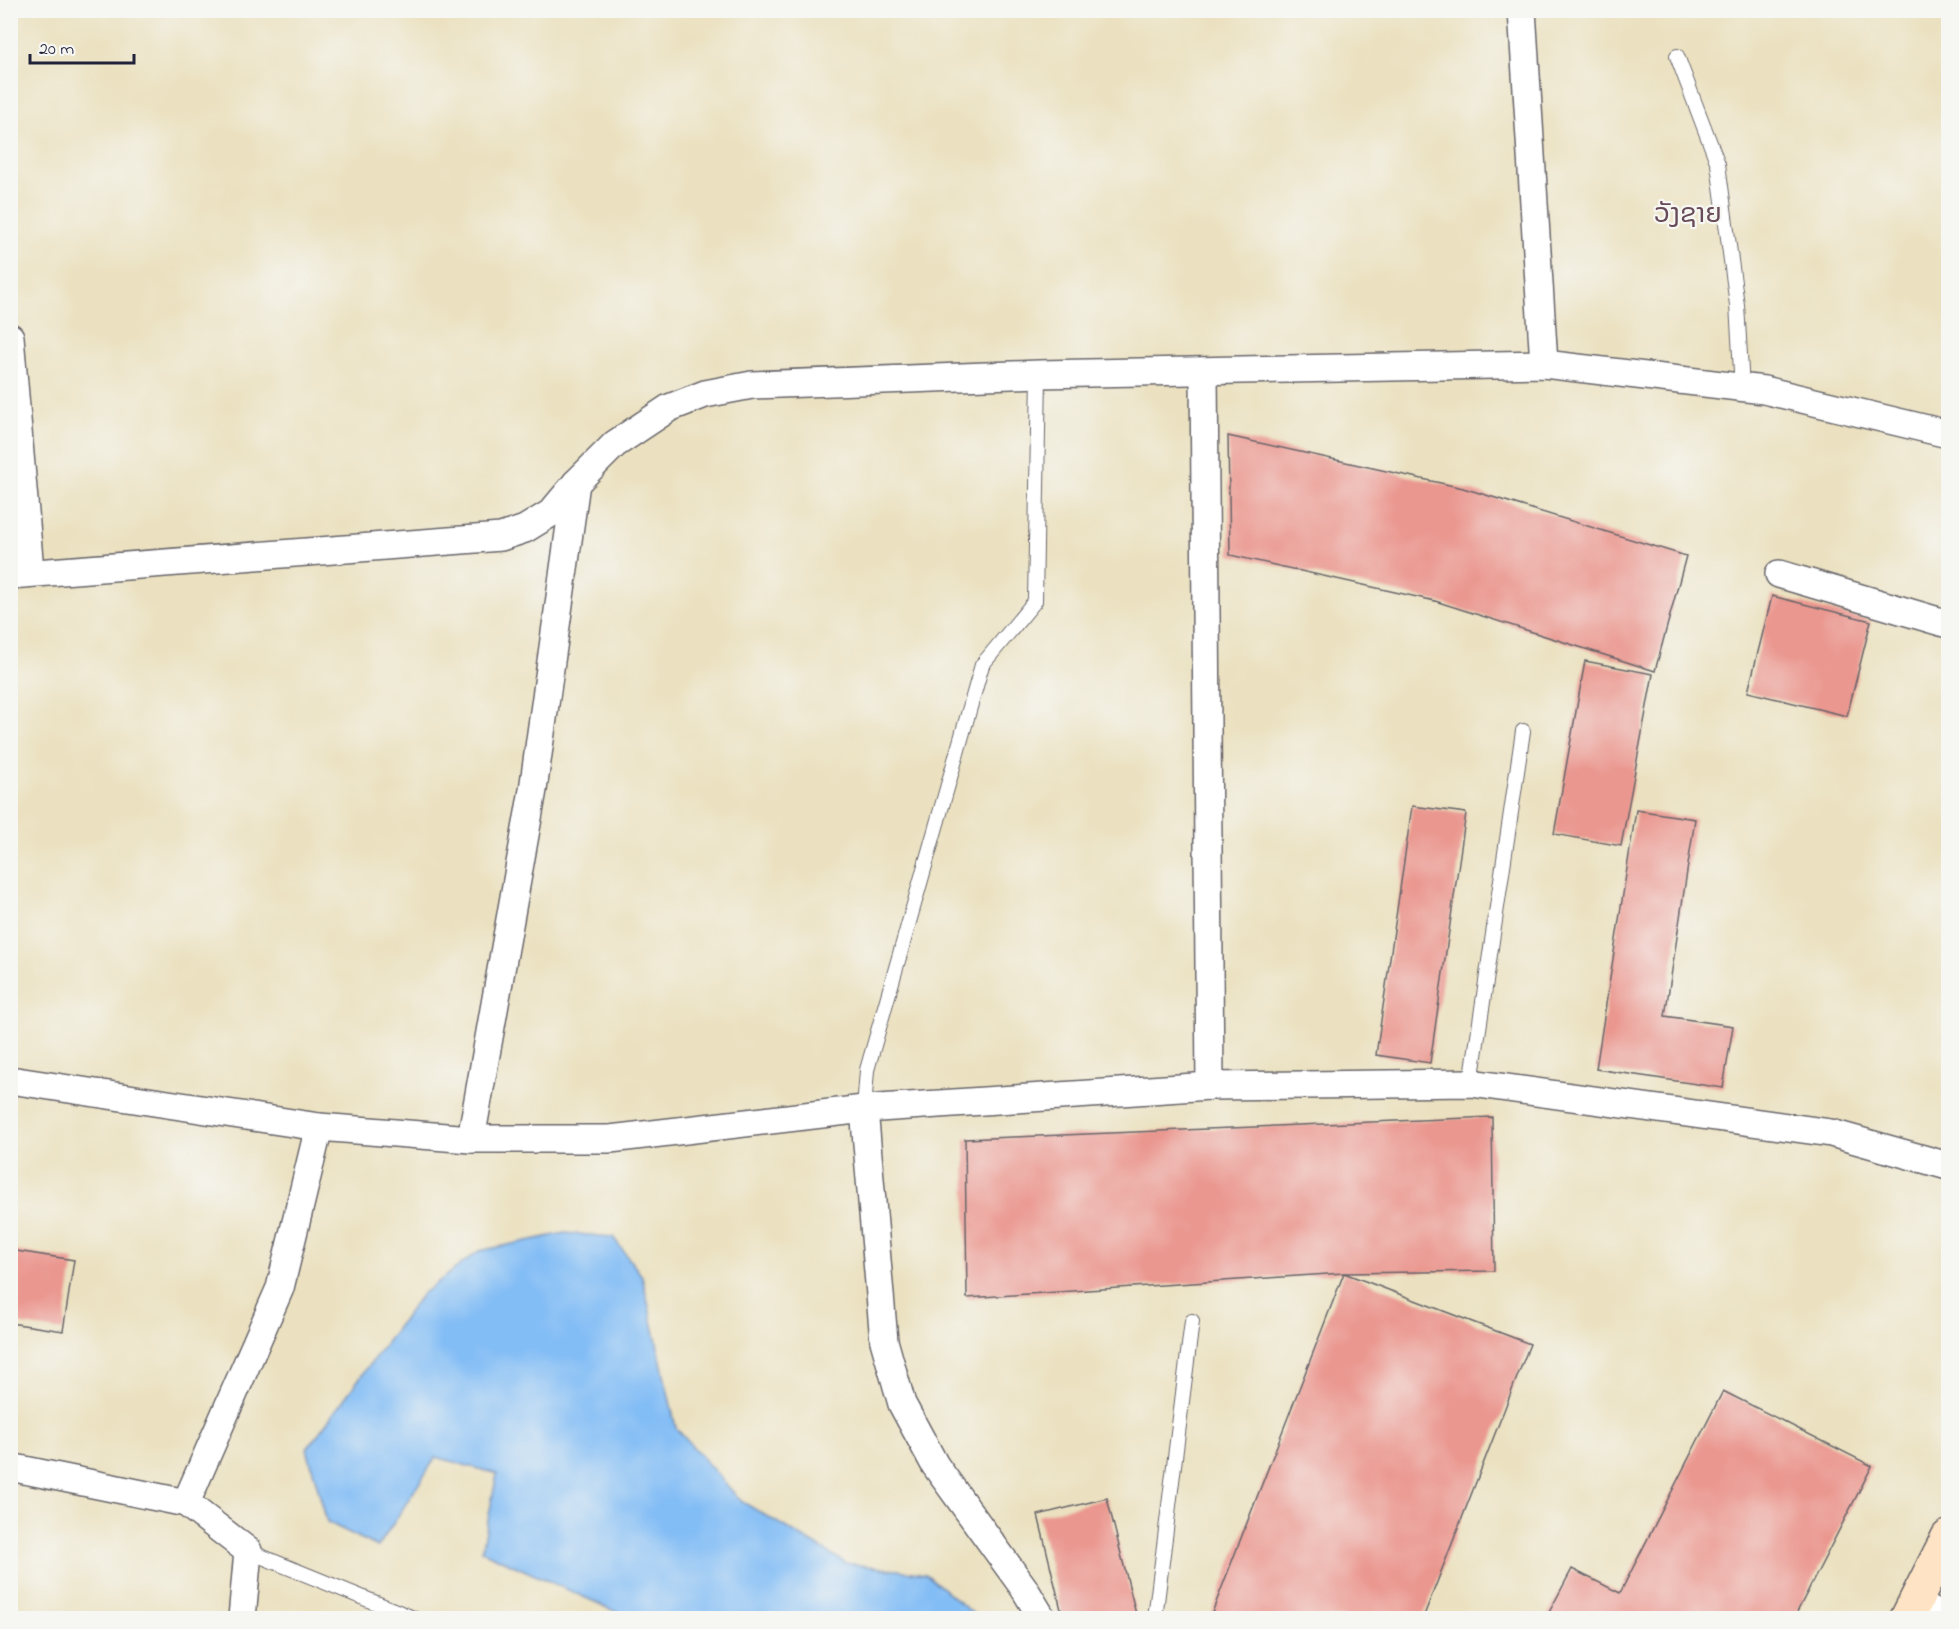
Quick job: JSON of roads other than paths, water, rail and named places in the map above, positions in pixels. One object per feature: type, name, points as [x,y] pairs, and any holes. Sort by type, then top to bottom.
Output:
[{"type":"main road","points":[[1911,1611],[1948,1537]]},
{"type":"street","points":[[1522,10],[1544,364]]},
{"type":"street","points":[[10,337],[20,573],[501,537],[525,529],[551,513],[577,482],[615,444],[669,408],[705,394],[752,386],[1039,374],[1544,364],[1764,390],[1948,434]]},
{"type":"street","points":[[1204,372],[1210,1086]]},
{"type":"street","points":[[471,1139],[532,790],[577,482]]},
{"type":"street","points":[[1779,574],[1948,624]]},
{"type":"street","points":[[10,1080],[319,1127],[471,1139],[610,1139],[864,1109],[1210,1086],[1471,1083],[1831,1133],[1948,1166]]},
{"type":"street","points":[[864,1109],[884,1341],[902,1404],[934,1464],[1024,1588],[1042,1618]]},
{"type":"street","points":[[186,1503],[280,1288],[319,1127]]},
{"type":"street","points":[[10,1467],[186,1503],[248,1551],[242,1618]]},
{"type":"street","points":[[1911,1611],[1946,1618]]},
{"type":"lane","points":[[1677,56],[1718,165],[1737,306],[1742,388]]},
{"type":"lane","points":[[864,1109],[867,1070],[982,665],[1035,601],[1039,374]]},
{"type":"lane","points":[[1471,1083],[1523,731]]},
{"type":"lane","points":[[1155,1618],[1192,1321]]},
{"type":"lane","points":[[248,1551],[413,1618]]},
{"type":"water","points":[[565,1233],[613,1237],[642,1276],[676,1428],[741,1501],[846,1563],[926,1574],[978,1618],[630,1618],[482,1551],[497,1474],[436,1457],[378,1547],[327,1522],[307,1449],[422,1294],[479,1251]]},
{"type":"district","name":"ວັງຊາຍ","points":[[1688,213]]}]
